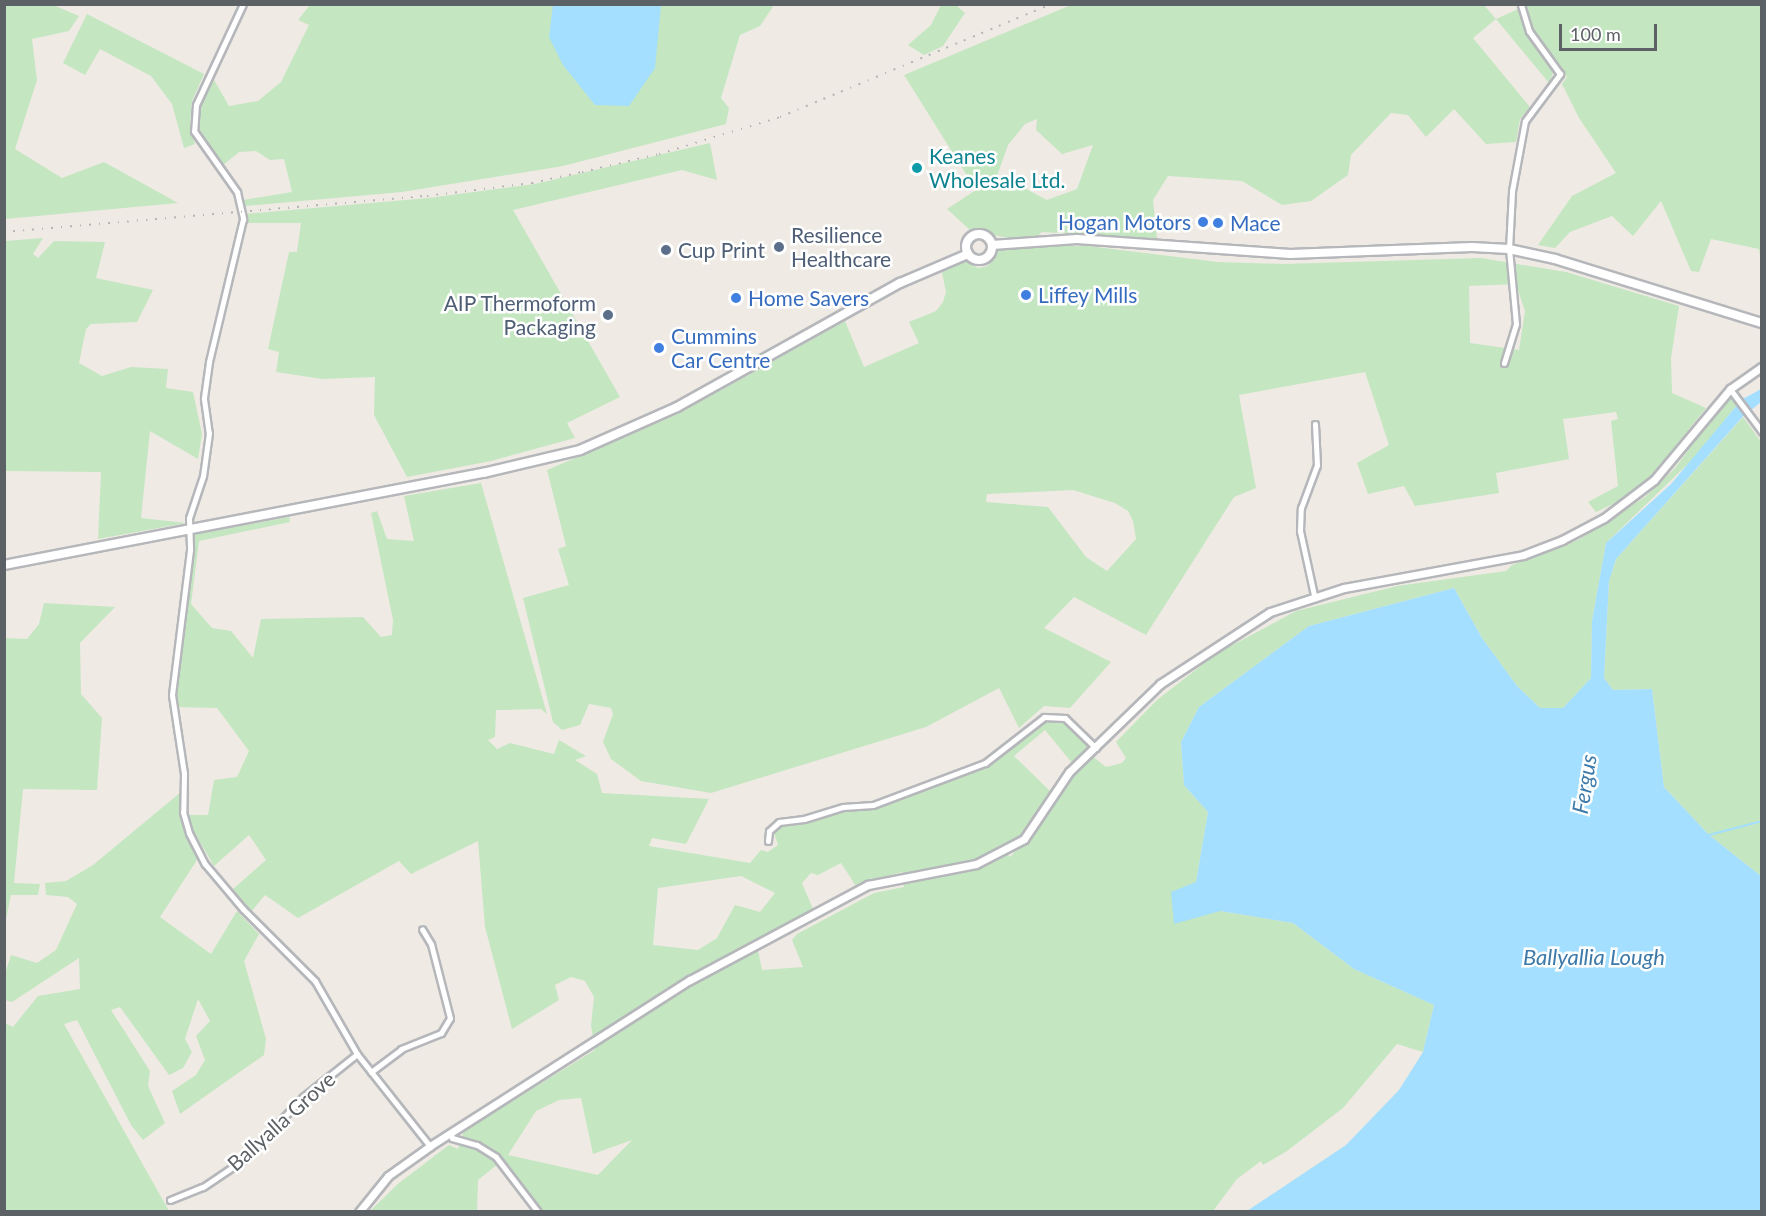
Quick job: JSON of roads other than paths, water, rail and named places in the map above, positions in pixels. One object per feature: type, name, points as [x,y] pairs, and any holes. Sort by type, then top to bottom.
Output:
[{"type":"main road","points":[[968,254],[967,241],[975,235],[984,236],[992,245]]},
{"type":"main road","points":[[992,245],[1077,239],[1290,254],[1472,247],[1509,249],[1555,259],[1761,322]]},
{"type":"main road","points":[[4,565],[483,473],[580,450],[677,407],[900,283],[968,254],[981,260],[990,255],[992,245]]},
{"type":"street","points":[[243,4],[196,105],[194,131],[237,192],[243,219],[209,362],[204,399],[209,433],[189,530],[171,695],[184,773],[183,812],[189,833],[205,864],[236,902],[315,981],[357,1054],[430,1146]]},
{"type":"street","points":[[1504,363],[1516,324],[1509,249],[1512,191],[1525,121],[1560,74],[1529,31],[1521,4]]},
{"type":"street","points":[[359,1212],[388,1176],[430,1146],[690,980],[868,885],[976,864],[1015,844],[1041,818],[1069,772],[1160,684],[1196,658],[1270,612],[1314,595],[1483,564],[1562,540],[1604,518],[1654,480],[1730,389],[1761,367]]},
{"type":"street","points":[[1730,389],[1761,432]]},
{"type":"street","points":[[1314,595],[1300,531],[1301,508],[1317,465],[1315,424]]},
{"type":"street","points":[[768,841],[769,831],[779,822],[804,819],[843,807],[873,806],[985,763],[1044,717],[1065,717],[1096,748]]},
{"type":"street","points":[[371,1072],[401,1049],[441,1033],[450,1018],[431,944],[422,929]]},
{"type":"street","name":"Ballyalla Grove","points":[[170,1200],[203,1187],[243,1160],[303,1097],[357,1054]]},
{"type":"street","points":[[451,1134],[452,1138],[477,1145],[496,1157],[538,1212]]},
{"type":"water","points":[[553,5],[661,5],[655,68],[629,106],[595,105],[563,65],[549,37]]},
{"type":"water","points":[[1761,389],[1761,402],[1750,411],[1741,400]]},
{"type":"water","name":"Ballyallia Lough","points":[[1738,404],[1746,413],[1616,559],[1609,581],[1604,678],[1613,690],[1652,689],[1664,787],[1709,835],[1761,876],[1761,1211],[1247,1211],[1346,1145],[1399,1090],[1423,1052],[1434,1005],[1354,969],[1293,923],[1220,911],[1174,924],[1171,892],[1196,882],[1208,812],[1184,785],[1181,742],[1199,707],[1309,626],[1454,588],[1482,638],[1517,686],[1540,708],[1563,708],[1591,678],[1592,621],[1606,543],[1671,484]]},
{"type":"waterway","points":[[1709,835],[1762,821]]},
{"type":"railway","points":[[4,232],[427,196],[532,183],[659,154],[780,117],[1052,4]]},
{"type":"place","name":"Keanes Wholesale Ltd.","points":[[917,168]]},
{"type":"place","name":"Hogan Motors","points":[[1203,222]]},
{"type":"place","name":"Mace","points":[[1218,223]]},
{"type":"place","name":"Resilience Healthcare","points":[[779,247]]},
{"type":"place","name":"Cup Print","points":[[666,250]]},
{"type":"place","name":"Liffey Mills","points":[[1026,295]]},
{"type":"place","name":"Home Savers","points":[[736,298]]},
{"type":"place","name":"AIP Thermoform Packaging","points":[[608,315]]},
{"type":"place","name":"Cummins Car Centre","points":[[659,348]]},
{"type":"water label","name":"Fergus","points":[[1584,784]]}]
